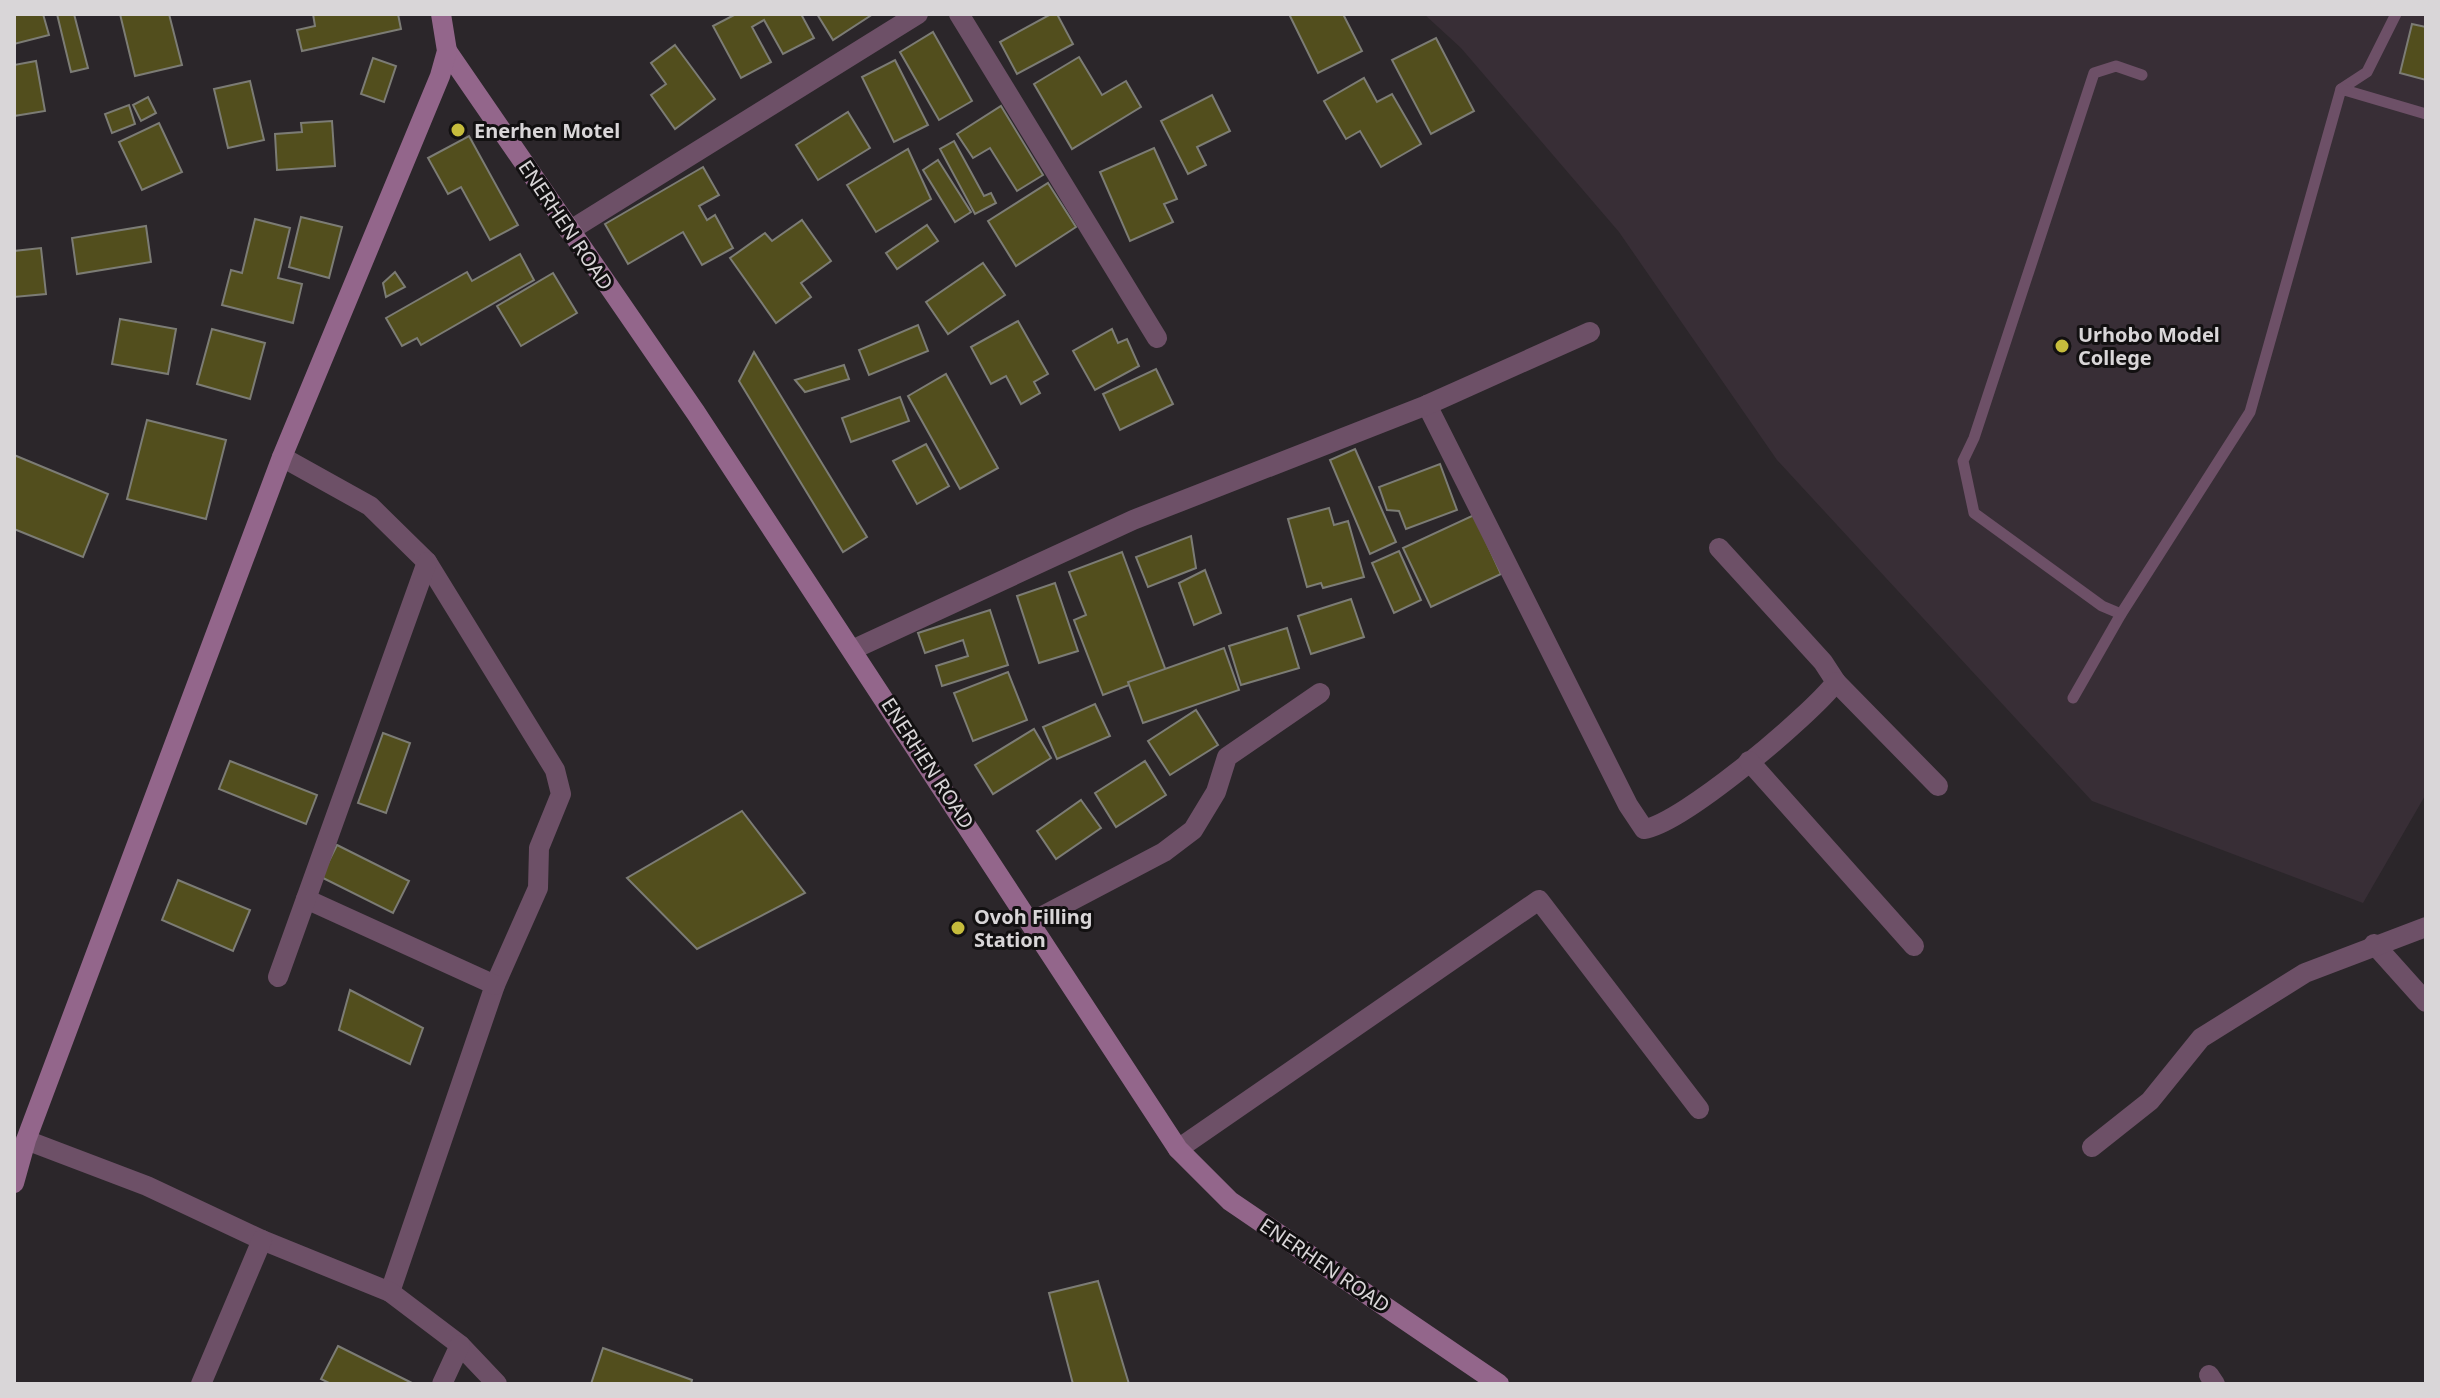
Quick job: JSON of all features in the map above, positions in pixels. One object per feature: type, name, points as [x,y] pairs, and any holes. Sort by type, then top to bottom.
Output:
[{"type":"street","points":[[14,1183],[26,1140],[282,457],[447,51],[441,14]]},
{"type":"street","points":[[569,231],[918,14]]},
{"type":"street","points":[[959,14],[1157,338]]},
{"type":"street","name":"ENERHEN ROAD","points":[[447,51],[485,102],[569,231],[696,413],[854,649],[1178,1149],[1230,1201],[1499,1384]]},
{"type":"street","points":[[854,649],[1133,520],[1427,405],[1590,332]]},
{"type":"street","points":[[1427,405],[1628,805],[1644,829],[1669,820],[1749,761],[1836,682]]},
{"type":"street","points":[[282,457],[370,506],[427,562],[555,770],[561,794],[539,848],[538,888],[495,985],[390,1292]]},
{"type":"street","points":[[1719,548],[1823,662],[1836,682],[1938,786]]},
{"type":"street","points":[[278,977],[427,562]]},
{"type":"street","points":[[1031,922],[1164,852],[1193,830],[1216,792],[1227,757],[1320,693]]},
{"type":"street","points":[[1749,761],[1914,946]]},
{"type":"street","points":[[306,899],[495,985]]},
{"type":"street","points":[[1178,1149],[1539,900],[1699,1109]]},
{"type":"street","points":[[2092,1147],[2150,1101],[2201,1038],[2305,973],[2374,944],[2426,927]]},
{"type":"street","points":[[2374,944],[2426,1002]]},
{"type":"street","points":[[26,1140],[147,1186],[262,1240],[390,1292],[460,1345],[497,1384]]},
{"type":"street","points":[[201,1384],[262,1240]]},
{"type":"street","points":[[442,1384],[460,1345]]},
{"type":"lane","points":[[2073,698],[2121,614],[2250,412],[2341,89],[2367,72],[2396,14]]},
{"type":"lane","points":[[2121,614],[2102,606],[1974,513],[1963,461],[2094,73],[2116,66],[2142,75]]},
{"type":"lane","points":[[2341,89],[2426,114]]},
{"type":"shaded area","name":"Urhobo Model College","points":[[1424,14],[2426,14],[2426,794],[2363,903],[2092,801],[1777,460],[1619,232],[1461,48]]},
{"type":"building","points":[[14,14],[43,14],[49,35],[14,44]]},
{"type":"building","points":[[57,14],[74,14],[88,68],[71,72]]},
{"type":"building","points":[[120,14],[169,14],[182,65],[135,76]]},
{"type":"building","points":[[313,14],[398,14],[401,29],[302,51],[297,30],[315,26]]},
{"type":"building","points":[[736,14],[801,14],[814,38],[783,54],[764,20],[752,27],[771,62],[741,78],[713,26]]},
{"type":"building","points":[[817,14],[873,14],[833,40]]},
{"type":"building","points":[[1051,14],[1057,14],[1073,44],[1017,74],[1000,42]]},
{"type":"building","points":[[1289,14],[1343,14],[1362,51],[1318,73]]},
{"type":"building","points":[[2412,24],[2426,27],[2426,80],[2400,73]]},
{"type":"building","points":[[933,32],[972,101],[939,120],[900,52]]},
{"type":"building","points":[[1436,38],[1474,111],[1431,134],[1392,60]]},
{"type":"building","points":[[675,45],[715,99],[675,129],[651,95],[666,84],[651,63]]},
{"type":"building","points":[[1079,57],[1102,95],[1126,81],[1141,107],[1072,149],[1034,84]]},
{"type":"building","points":[[373,58],[396,66],[384,102],[361,94]]},
{"type":"building","points":[[895,60],[928,125],[894,142],[862,77]]},
{"type":"building","points":[[36,61],[45,111],[14,116],[14,65]]},
{"type":"building","points":[[1364,78],[1377,102],[1392,94],[1421,144],[1381,167],[1360,131],[1346,139],[1324,101]]},
{"type":"building","points":[[250,81],[264,140],[228,148],[214,89]]},
{"type":"building","points":[[1212,95],[1230,131],[1197,147],[1206,165],[1188,174],[1161,121]]},
{"type":"building","points":[[148,97],[156,113],[141,121],[133,105]]},
{"type":"building","points":[[129,105],[135,124],[112,133],[105,114]]},
{"type":"building","points":[[1001,106],[1043,175],[1017,191],[990,148],[973,158],[957,134]]},
{"type":"building","points":[[848,112],[870,148],[818,180],[796,145]]},
{"type":"building","points":[[332,121],[335,166],[277,170],[275,134],[302,132],[301,123]]},
{"type":"building","points":[[159,123],[182,172],[142,190],[119,142]]},
{"type":"building","points":[[469,136],[518,225],[490,240],[461,187],[448,194],[428,158]]},
{"type":"building","points":[[954,141],[984,196],[991,193],[996,203],[975,214],[940,149]]},
{"type":"building","points":[[1154,148],[1177,199],[1164,204],[1173,222],[1130,241],[1100,172]]},
{"type":"building","points":[[908,149],[931,199],[876,232],[847,185]]},
{"type":"building","points":[[938,160],[971,212],[955,222],[923,170]]},
{"type":"building","points":[[703,167],[719,195],[699,206],[707,220],[715,215],[733,248],[702,265],[683,232],[628,264],[605,224]]},
{"type":"building","points":[[1048,183],[1076,227],[1016,266],[988,221]]},
{"type":"building","points":[[301,217],[342,227],[329,278],[289,267]]},
{"type":"building","points":[[255,219],[290,228],[278,278],[302,284],[293,323],[222,305],[231,270],[242,273]]},
{"type":"building","points":[[802,220],[831,261],[801,283],[811,297],[776,323],[730,258],[765,233],[772,241]]},
{"type":"building","points":[[927,225],[938,241],[897,269],[886,253]]},
{"type":"building","points":[[146,226],[151,262],[77,274],[72,238]]},
{"type":"building","points":[[41,248],[46,294],[14,297],[14,251]]},
{"type":"building","points":[[520,254],[534,280],[421,345],[417,338],[402,346],[386,318],[467,272],[472,281]]},
{"type":"building","points":[[983,263],[1005,295],[948,334],[926,302]]},
{"type":"building","points":[[395,272],[405,287],[386,297],[383,283]]},
{"type":"building","points":[[553,273],[577,313],[521,346],[497,306]]},
{"type":"building","points":[[120,319],[176,329],[168,374],[112,364]]},
{"type":"building","points":[[1018,321],[1048,374],[1034,382],[1040,393],[1021,404],[1006,376],[991,384],[971,347]]},
{"type":"building","points":[[918,325],[928,351],[869,375],[859,350]]},
{"type":"building","points":[[212,329],[265,343],[250,399],[197,384]]},
{"type":"building","points":[[1112,329],[1118,343],[1127,339],[1139,366],[1095,390],[1073,351]]},
{"type":"building","points":[[754,352],[867,537],[843,552],[739,381]]},
{"type":"building","points":[[844,365],[849,379],[805,392],[795,380]]},
{"type":"building","points":[[1156,369],[1173,404],[1120,430],[1103,394]]},
{"type":"building","points":[[946,374],[998,468],[960,489],[908,396]]},
{"type":"building","points":[[900,397],[909,421],[851,442],[842,418]]},
{"type":"building","points":[[147,420],[226,440],[206,519],[127,499]]},
{"type":"building","points":[[926,444],[949,486],[917,504],[893,461]]},
{"type":"building","points":[[1355,449],[1396,542],[1370,554],[1330,460]]},
{"type":"building","points":[[14,455],[108,494],[83,557],[14,529]]},
{"type":"building","points":[[1440,464],[1457,510],[1406,529],[1399,511],[1387,510],[1379,487]]},
{"type":"building","points":[[1329,508],[1334,525],[1348,521],[1364,577],[1323,588],[1321,583],[1307,587],[1288,519]]},
{"type":"building","points":[[1474,515],[1501,574],[1431,607],[1403,548]]},
{"type":"building","points":[[1191,536],[1196,568],[1148,587],[1136,557]]},
{"type":"building","points":[[1399,551],[1421,600],[1394,613],[1372,563]]},
{"type":"building","points":[[1122,552],[1166,671],[1103,695],[1074,620],[1086,615],[1069,572]]},
{"type":"building","points":[[1205,570],[1221,613],[1194,625],[1179,583]]},
{"type":"building","points":[[1055,583],[1078,651],[1039,663],[1017,596]]},
{"type":"building","points":[[1351,599],[1364,637],[1311,654],[1298,616]]},
{"type":"building","points":[[990,610],[1008,665],[942,686],[936,666],[968,656],[963,640],[925,653],[918,633]]},
{"type":"building","points":[[1287,628],[1299,668],[1241,685],[1229,646]]},
{"type":"building","points":[[1224,648],[1239,690],[1143,723],[1128,682]]},
{"type":"building","points":[[1008,672],[1027,720],[973,741],[954,693]]},
{"type":"building","points":[[1095,704],[1110,736],[1057,759],[1043,727]]},
{"type":"building","points":[[1196,710],[1218,745],[1170,775],[1148,741]]},
{"type":"building","points":[[1034,729],[1051,758],[993,794],[975,765]]},
{"type":"building","points":[[383,733],[410,743],[386,813],[358,803]]},
{"type":"building","points":[[230,761],[317,795],[306,824],[219,789]]},
{"type":"building","points":[[1145,761],[1166,795],[1116,827],[1095,793]]},
{"type":"building","points":[[1081,800],[1101,828],[1056,859],[1037,831]]},
{"type":"building","points":[[742,811],[805,893],[697,949],[627,878]]},
{"type":"building","points":[[337,845],[409,881],[393,913],[321,877]]},
{"type":"building","points":[[178,880],[250,910],[233,951],[162,920]]},
{"type":"building","points":[[350,990],[423,1028],[410,1064],[339,1030]]},
{"type":"building","points":[[1098,1281],[1129,1384],[1073,1384],[1049,1293]]},
{"type":"building","points":[[338,1346],[414,1384],[331,1384],[321,1379]]},
{"type":"building","points":[[603,1348],[692,1380],[691,1384],[591,1384]]},
{"type":"place","name":"Enerhen Motel","points":[[458,130]]},
{"type":"place","name":"Urhobo Model College","points":[[2062,346]]},
{"type":"place","name":"Ovoh Filling Station","points":[[958,928]]}]
